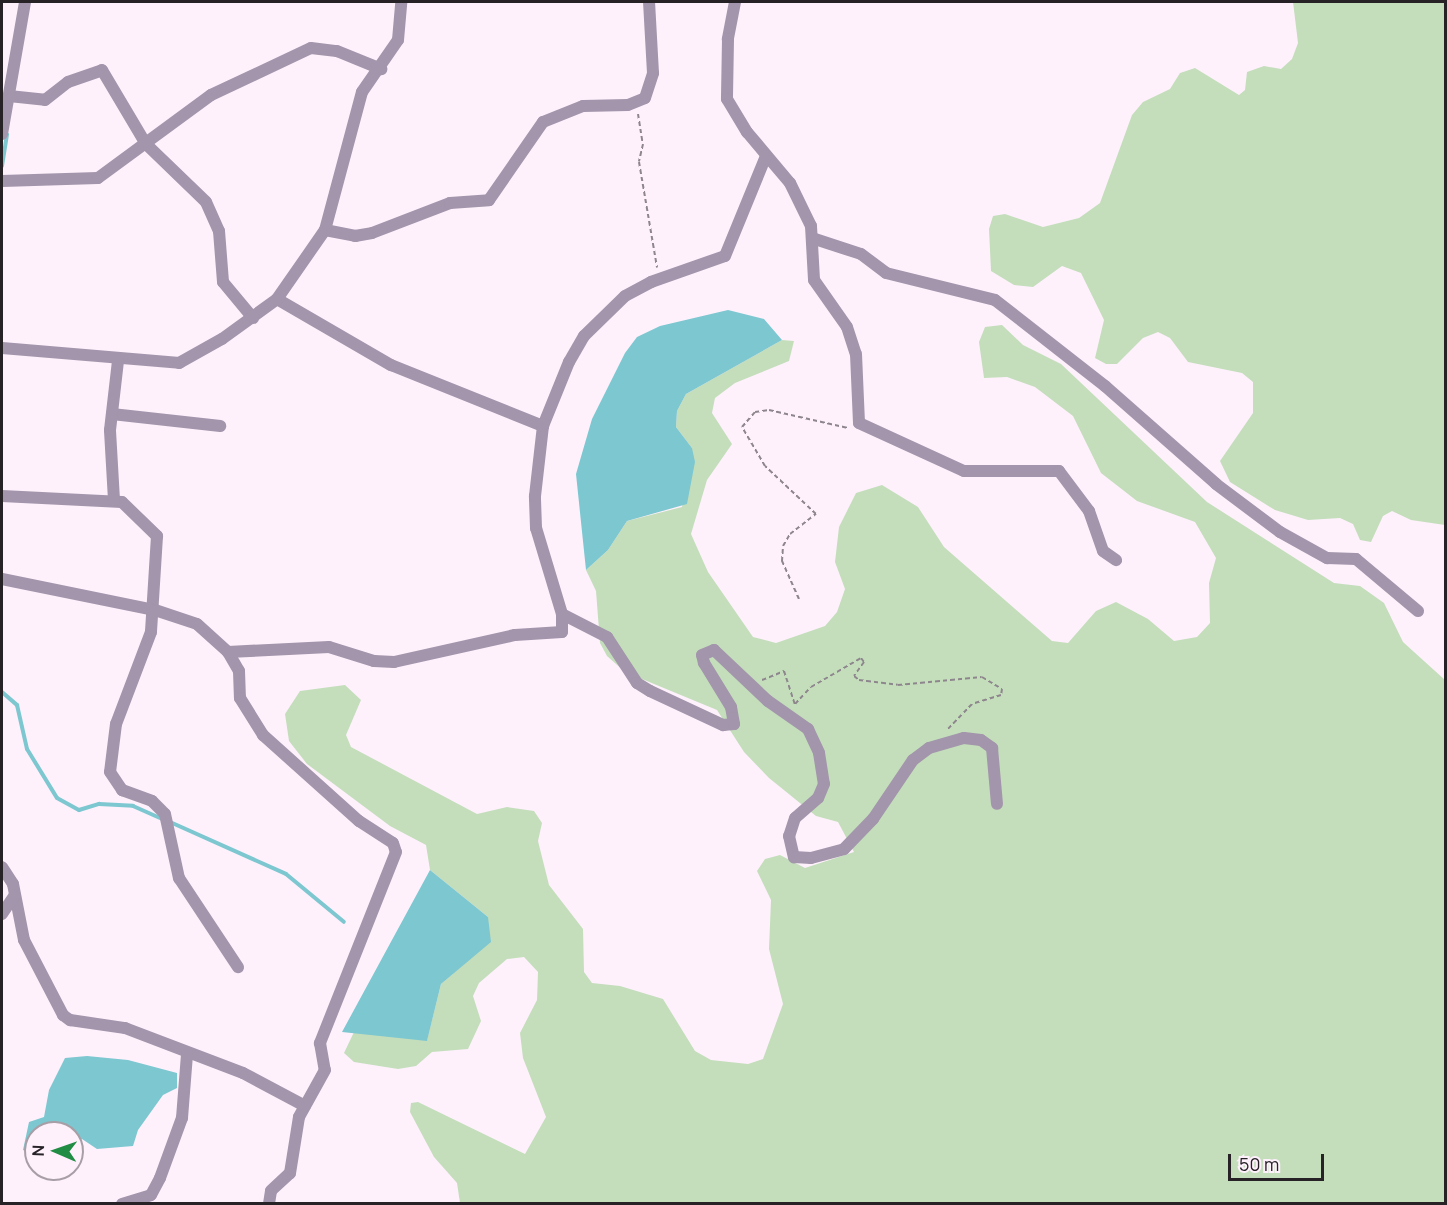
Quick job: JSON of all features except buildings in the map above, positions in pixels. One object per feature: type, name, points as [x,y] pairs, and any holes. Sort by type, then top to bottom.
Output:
[{"type":"street","points":[[2,134],[25,2]]},
{"type":"street","points":[[2,348],[118,361],[179,363],[253,318],[277,299],[325,230],[362,92],[381,69],[398,40],[401,2]]},
{"type":"street","points":[[325,230],[355,236],[372,233],[450,203],[489,200],[543,122],[590,104],[637,103],[653,81],[649,2]]},
{"type":"street","points":[[735,2],[728,39],[727,99],[766,156],[790,183],[815,239],[814,280],[847,327],[856,354],[859,423],[964,471],[1059,471],[1089,511],[1103,551],[1116,560]]},
{"type":"street","points":[[2,181],[88,182],[146,144],[211,95],[311,48],[337,51],[381,69]]},
{"type":"street","points":[[9,96],[45,100],[68,82],[102,70],[146,144],[206,202],[219,231],[223,282],[253,318]]},
{"type":"street","points":[[228,652],[329,647],[374,661],[394,662],[515,635],[562,632],[562,614],[536,528],[543,426],[585,336],[625,296],[658,279],[725,256],[766,156]]},
{"type":"street","points":[[815,239],[861,254],[886,273],[995,300],[1105,386],[1216,484],[1280,532],[1327,558],[1356,559],[1418,611]]},
{"type":"street","points":[[277,299],[391,366],[543,426]]},
{"type":"street","points":[[114,500],[111,414],[118,361]]},
{"type":"street","points":[[111,414],[220,426]]},
{"type":"street","points":[[2,496],[122,502],[157,536],[155,610],[116,724],[110,772],[122,789],[152,801],[167,819],[179,878],[238,967]]},
{"type":"street","points":[[2,579],[155,610],[197,624],[228,652],[239,671],[240,698],[263,735],[359,821],[393,843],[396,852],[320,1043],[325,1070],[305,1106],[292,1144],[290,1173],[271,1191],[269,1203]]},
{"type":"street","points":[[562,614],[607,637],[637,683],[723,725],[734,724],[735,718],[702,655],[714,650],[721,653],[755,689],[808,729],[819,753],[824,784],[818,798],[801,808],[795,818],[789,836],[794,857],[812,858],[844,849],[873,819],[901,771],[929,748],[964,738],[981,740],[992,748],[997,804]]},
{"type":"street","points":[[2,867],[10,875],[24,940],[63,1015],[70,1020],[125,1028],[187,1054],[243,1073],[305,1106]]},
{"type":"street","points":[[2,914],[14,896]]},
{"type":"street","points":[[122,1203],[151,1194],[160,1178],[182,1118],[187,1054]]},
{"type":"path","points":[[637,103],[643,144],[639,162],[658,279]]},
{"type":"path","points":[[799,599],[782,561],[783,546],[789,534],[816,514],[765,466],[742,427],[755,412],[769,410],[849,428],[859,423]]},
{"type":"path","points":[[755,689],[764,678],[784,671],[790,700],[795,704],[811,687],[861,658],[864,662],[854,676],[859,680],[898,685],[982,677],[1002,690],[1001,695],[972,704],[929,748]]},
{"type":"green space","points":[[1293,2],[1445,2],[1445,525],[1411,520],[1392,511],[1383,516],[1371,542],[1360,540],[1353,524],[1340,518],[1308,520],[1275,510],[1230,482],[1220,461],[1253,413],[1253,382],[1242,373],[1188,362],[1170,338],[1158,332],[1143,338],[1117,364],[1106,364],[1095,358],[1104,320],[1081,273],[1062,266],[1033,287],[1014,285],[991,271],[989,229],[993,216],[1005,214],[1043,227],[1079,218],[1100,203],[1132,115],[1143,102],[1170,89],[1180,73],[1195,68],[1239,95],[1245,90],[1247,72],[1264,66],[1281,69],[1292,59],[1298,43]]},
{"type":"green space","points":[[1002,325],[1023,345],[1061,364],[1207,502],[1334,583],[1360,586],[1384,603],[1403,642],[1445,680],[1445,1203],[460,1203],[457,1183],[434,1157],[410,1112],[411,1103],[418,1102],[525,1154],[546,1117],[523,1058],[520,1033],[537,1000],[538,972],[524,957],[507,959],[479,983],[473,996],[481,1021],[468,1049],[432,1052],[416,1066],[398,1069],[354,1062],[344,1053],[354,1032],[427,1040],[441,984],[464,964],[488,917],[430,870],[426,845],[390,826],[307,764],[289,741],[285,714],[300,691],[345,685],[361,700],[346,735],[351,747],[477,814],[507,807],[534,811],[542,823],[538,841],[549,885],[583,929],[584,972],[592,983],[620,986],[663,999],[695,1051],[711,1060],[748,1064],[763,1059],[783,1004],[769,949],[771,900],[757,871],[765,859],[780,855],[805,868],[854,852],[838,822],[816,816],[769,778],[744,752],[717,710],[625,672],[607,656],[600,643],[596,591],[586,570],[608,550],[627,521],[682,507],[692,448],[676,427],[677,411],[686,394],[782,340],[794,341],[789,361],[735,383],[715,398],[712,413],[732,444],[707,480],[691,534],[708,572],[753,637],[776,643],[825,626],[837,612],[845,589],[835,562],[839,527],[856,493],[882,485],[918,507],[944,547],[1052,641],[1068,643],[1096,611],[1116,602],[1148,619],[1174,641],[1197,637],[1210,623],[1209,583],[1216,558],[1195,522],[1137,501],[1101,473],[1073,416],[1035,387],[1007,377],[984,378],[979,342],[985,327]]},
{"type":"water","points":[[728,310],[764,319],[782,340],[686,394],[677,411],[676,427],[692,448],[695,462],[687,504],[627,521],[608,550],[586,570],[576,474],[592,419],[625,353],[637,337],[660,326]]},
{"type":"water","points":[[430,870],[488,917],[491,942],[441,984],[427,1041],[342,1032]]},
{"type":"water","points":[[87,1056],[128,1060],[177,1073],[177,1088],[163,1095],[138,1130],[133,1146],[97,1149],[84,1140],[84,1121],[32,1121],[44,1117],[49,1090],[65,1058]]},
{"type":"waterway","points":[[2,166],[7,134]]},
{"type":"waterway","points":[[2,692],[17,705],[27,749],[57,798],[79,810],[99,804],[133,806],[162,819]]},
{"type":"waterway","points":[[170,822],[286,874],[344,922]]}]
